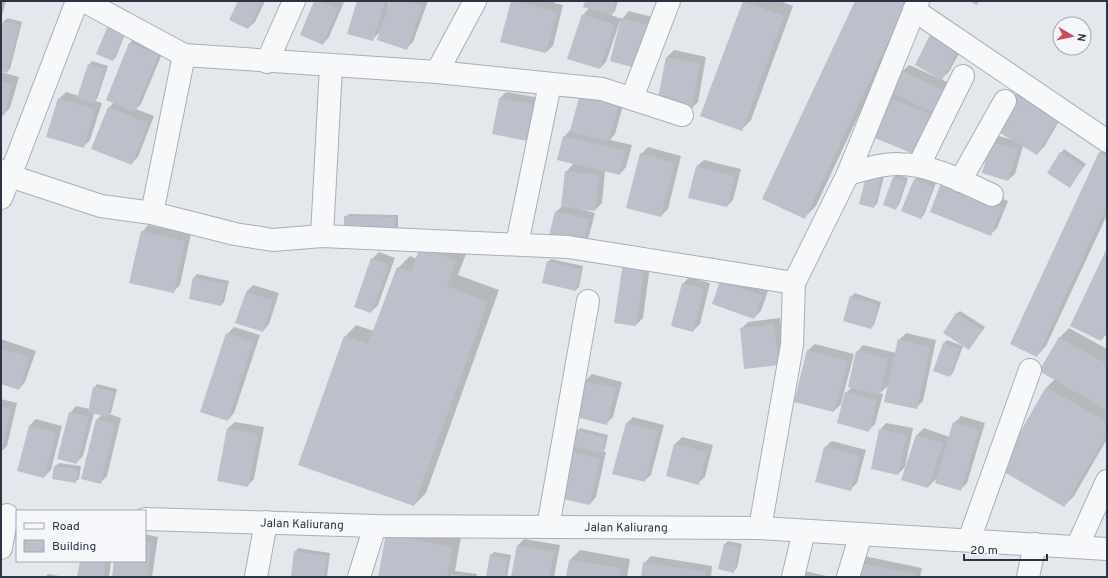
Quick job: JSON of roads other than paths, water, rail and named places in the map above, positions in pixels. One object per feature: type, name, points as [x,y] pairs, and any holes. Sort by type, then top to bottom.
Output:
[{"type":"street","points":[[1,198],[6,173],[76,1]]},
{"type":"street","points":[[84,1],[184,55],[267,62],[437,72],[602,89],[682,115]]},
{"type":"street","points":[[267,62],[294,1]]},
{"type":"street","points":[[437,72],[475,1]]},
{"type":"street","points":[[632,98],[669,1]]},
{"type":"street","points":[[760,528],[792,345],[794,284],[848,174],[916,5],[1107,141]]},
{"type":"street","points":[[152,213],[184,55]]},
{"type":"street","points":[[322,236],[331,66]]},
{"type":"street","points":[[919,165],[963,76]]},
{"type":"street","points":[[517,244],[550,84]]},
{"type":"street","points":[[960,181],[1005,101]]},
{"type":"street","points":[[848,174],[898,163],[919,165],[992,195]]},
{"type":"street","points":[[6,173],[101,206],[152,213],[228,232],[273,240],[322,236],[426,242],[517,244],[568,247],[794,284]]},
{"type":"street","points":[[548,527],[588,301]]},
{"type":"street","points":[[969,540],[1030,370]]},
{"type":"street","points":[[1077,547],[1107,481]]},
{"type":"street","points":[[1,548],[8,514]]},
{"type":"street","name":"Jalan Kaliurang","points":[[146,519],[374,526],[760,528],[1107,548]]},
{"type":"street","points":[[256,577],[266,522]]},
{"type":"street","points":[[358,577],[374,526]]},
{"type":"street","points":[[793,577],[804,530]]},
{"type":"street","points":[[848,577],[861,534]]},
{"type":"street","points":[[1028,577],[1035,544]]}]
